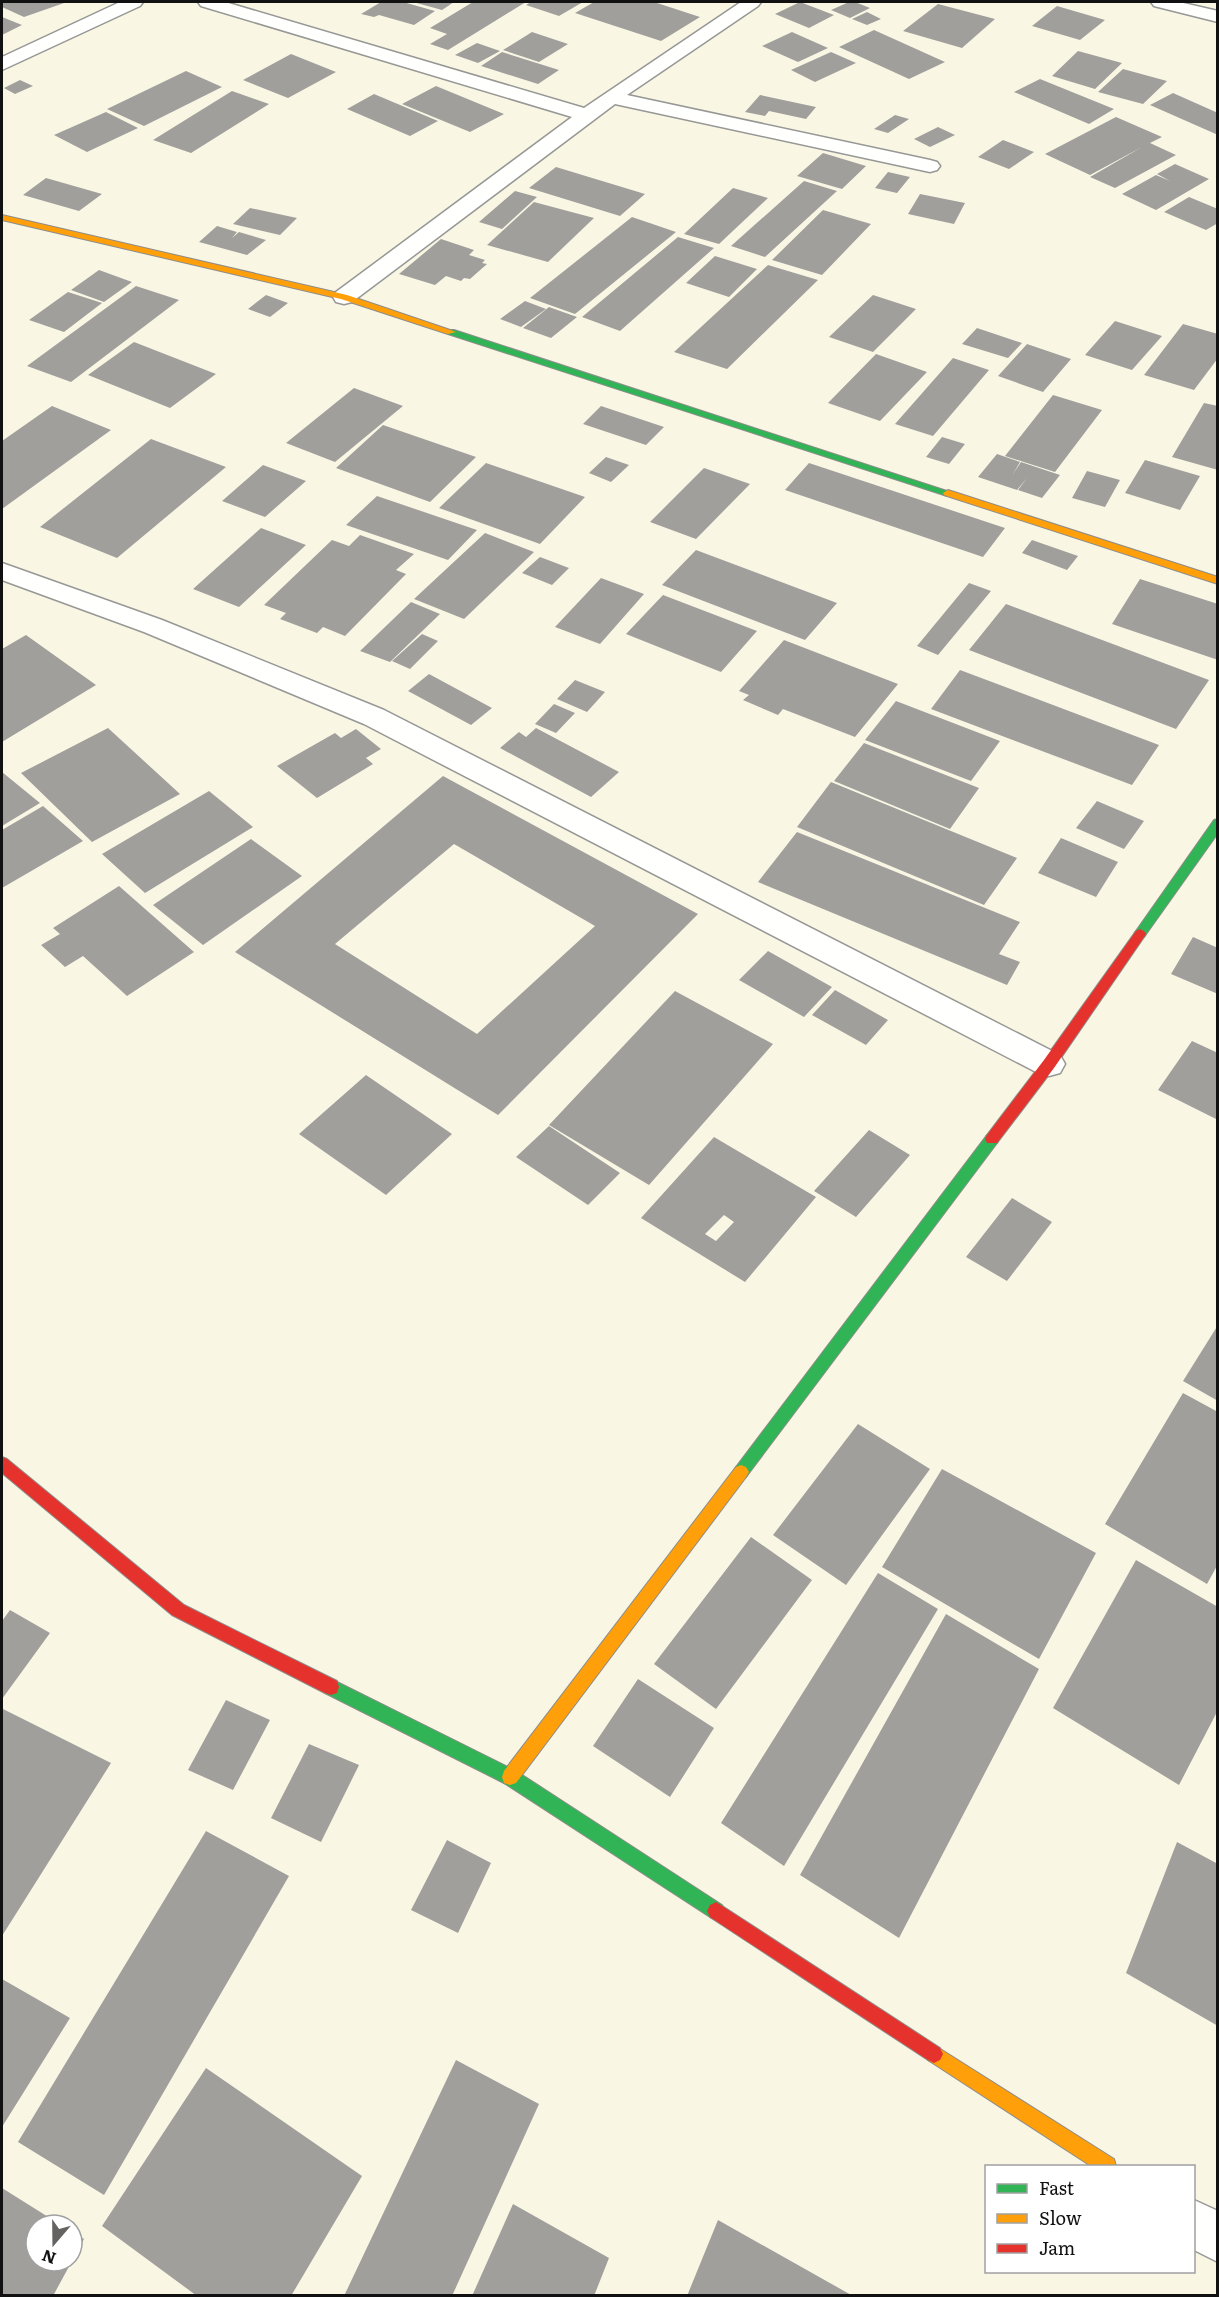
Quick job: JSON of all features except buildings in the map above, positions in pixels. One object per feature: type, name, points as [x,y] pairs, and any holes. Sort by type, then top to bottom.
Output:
[{"type":"street","points":[[2,64],[134,2]]},
{"type":"street","points":[[207,2],[586,115]]},
{"type":"street","points":[[344,297],[586,115],[752,2]]},
{"type":"street","points":[[1160,2],[1218,17]]},
{"type":"street","points":[[611,97],[930,166]]},
{"type":"street","points":[[2,218],[344,297],[1218,581]]},
{"type":"street","points":[[2,571],[153,626],[374,717],[1048,1064]]},
{"type":"street","points":[[510,1777],[1048,1064],[1218,824]]},
{"type":"street","points":[[2,1464],[178,1610],[510,1777],[1105,2165]]},
{"type":"street","points":[[1195,2224],[1218,2239]]},
{"type":"shaded area","points":[[2,2],[1217,2],[1217,2295],[2,2296]]},
{"type":"traffic: fast","points":[[451,332],[948,493]]},
{"type":"traffic: fast","points":[[1140,934],[1218,823]]},
{"type":"traffic: fast","points":[[741,1472],[992,1139]]},
{"type":"traffic: fast","points":[[331,1687],[510,1777],[716,1911]]},
{"type":"traffic: slow","points":[[2,218],[344,297],[451,332]]},
{"type":"traffic: slow","points":[[948,493],[1218,581]]},
{"type":"traffic: slow","points":[[510,1777],[741,1472]]},
{"type":"traffic: slow","points":[[934,2054],[1105,2165]]},
{"type":"traffic: jam","points":[[992,1139],[1049,1064],[1140,934]]},
{"type":"traffic: jam","points":[[2,1464],[178,1610],[331,1687]]},
{"type":"traffic: jam","points":[[716,1911],[934,2054]]}]
